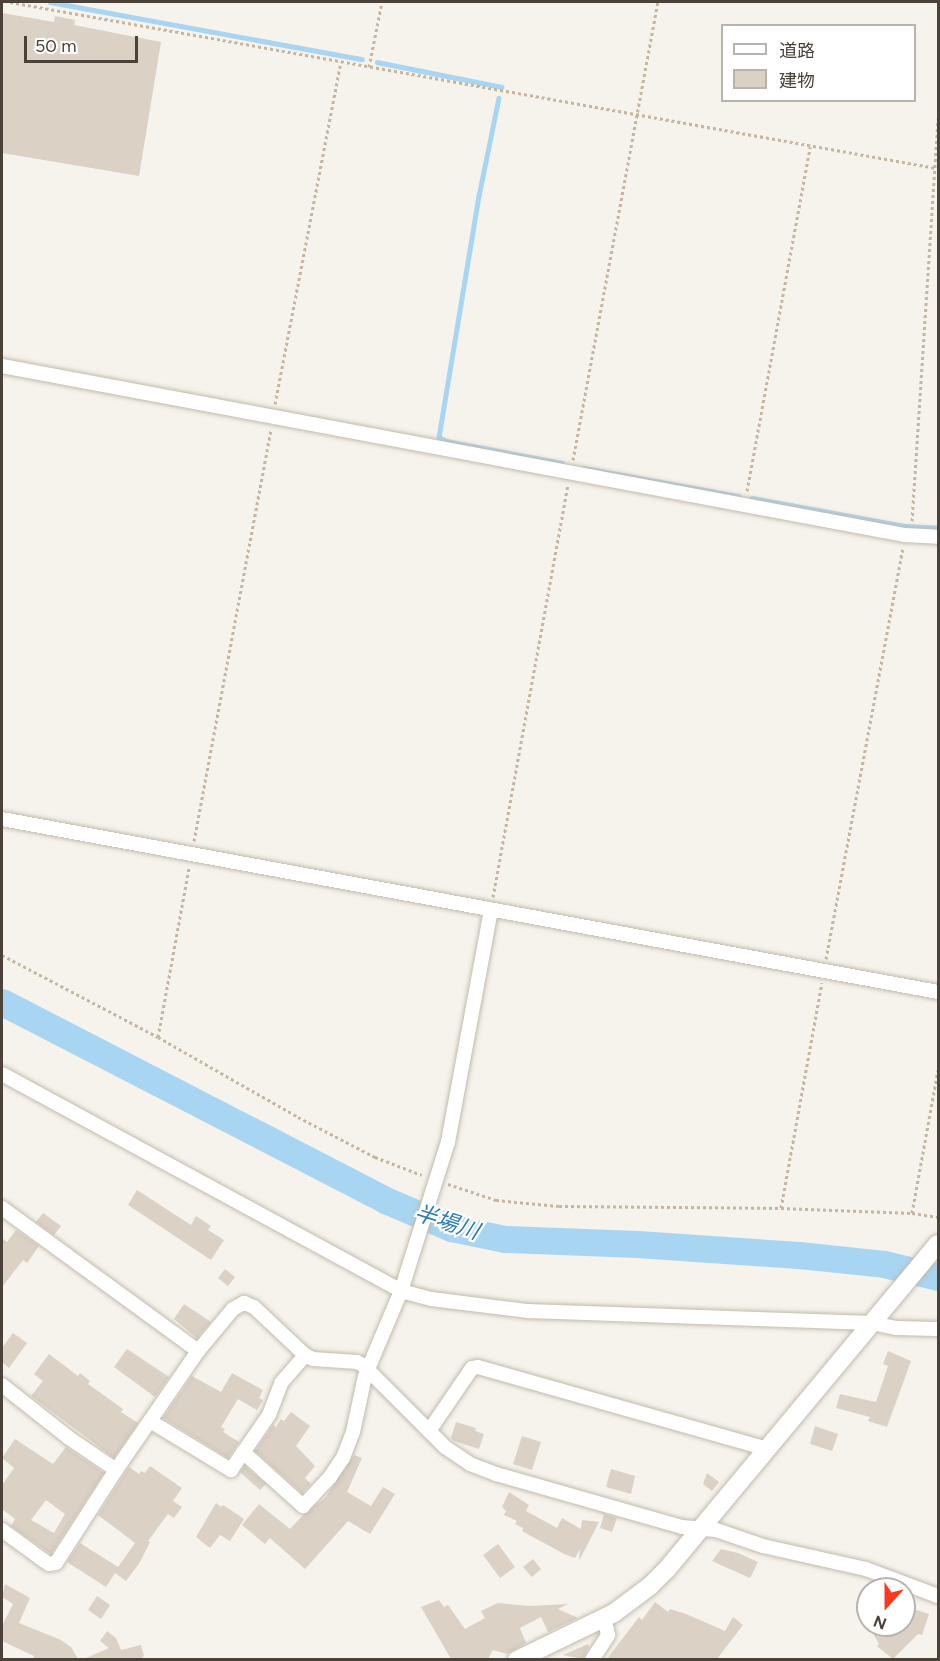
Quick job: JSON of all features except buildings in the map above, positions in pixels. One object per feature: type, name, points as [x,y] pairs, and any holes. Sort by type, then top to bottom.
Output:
[{"type":"street","points":[[2,366],[745,504],[939,537]]},
{"type":"street","points":[[2,819],[939,992]]},
{"type":"street","points":[[243,1452],[303,1506],[330,1478],[343,1458],[353,1432],[360,1391],[402,1287],[448,1142],[491,911]]},
{"type":"street","points":[[2,1074],[402,1287],[432,1299],[528,1311],[875,1319],[896,1328],[939,1329]]},
{"type":"street","points":[[2,1208],[198,1351]]},
{"type":"street","points":[[517,1659],[604,1618],[632,1601],[650,1586],[702,1528],[939,1244]]},
{"type":"street","points":[[2,1530],[43,1560],[56,1563],[116,1470],[198,1351],[233,1309],[244,1303],[254,1307],[305,1355],[313,1359],[357,1362],[370,1371],[445,1447],[470,1464],[496,1474],[682,1527],[716,1530],[764,1546],[866,1569],[939,1596]]},
{"type":"street","points":[[150,1421],[231,1470],[269,1415],[281,1383],[305,1355]]},
{"type":"street","points":[[429,1431],[472,1368],[478,1366],[767,1449]]},
{"type":"street","points":[[2,1385],[69,1438],[116,1470]]},
{"type":"street","points":[[592,1659],[608,1635],[604,1618]]},
{"type":"path","points":[[10,2],[936,168]]},
{"type":"path","points":[[369,67],[382,2]]},
{"type":"path","points":[[491,911],[658,2]]},
{"type":"path","points":[[158,1037],[341,62]]},
{"type":"path","points":[[781,1208],[908,530],[939,119]]},
{"type":"path","points":[[745,504],[810,147]]},
{"type":"path","points":[[2,955],[158,1037],[298,1117],[375,1157],[436,1183],[496,1200],[559,1206],[781,1208],[912,1213],[939,1217]]},
{"type":"path","points":[[912,1213],[939,1070]]},
{"type":"waterway","points":[[50,2],[362,59]]},
{"type":"waterway","points":[[377,62],[502,87]]},
{"type":"waterway","points":[[499,98],[479,196],[439,437],[446,441],[562,463]]},
{"type":"waterway","points":[[584,468],[738,496]]},
{"type":"waterway","points":[[752,498],[905,526],[938,528]]},
{"type":"waterway","name":"半場川","points":[[2,1002],[385,1200],[451,1228],[505,1239],[637,1244],[799,1255],[884,1264],[938,1277]]}]
